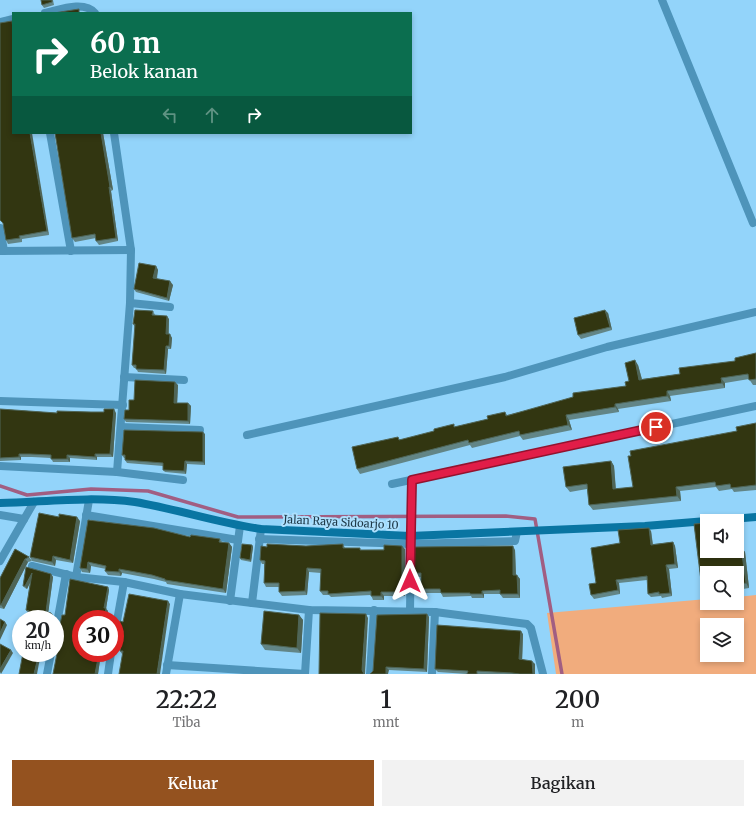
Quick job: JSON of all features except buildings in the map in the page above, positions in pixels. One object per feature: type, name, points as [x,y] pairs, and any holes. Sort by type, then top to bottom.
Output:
[{"type":"street","points":[[662,0],[753,223]]},
{"type":"street","points":[[50,12],[83,6],[94,12]]},
{"type":"street","points":[[0,22],[12,19]]},
{"type":"street","points":[[50,134],[71,250]]},
{"type":"street","points":[[114,134],[131,250],[130,303],[117,472]]},
{"type":"street","points":[[0,228],[2,251],[131,250]]},
{"type":"street","points":[[130,303],[170,307]]},
{"type":"street","points":[[247,435],[505,377],[607,347],[756,312]]},
{"type":"street","points":[[124,377],[184,380]]},
{"type":"street","points":[[0,401],[123,405]]},
{"type":"street","points":[[392,484],[756,406]]},
{"type":"street","points":[[121,427],[200,430]]},
{"type":"street","points":[[0,466],[117,472],[183,480]]},
{"type":"street","points":[[410,611],[412,480]]},
{"type":"street","points":[[76,577],[89,500]]},
{"type":"street","name":"Jalan Raya Sidoarjo 10","points":[[0,503],[89,500],[135,502],[240,526],[261,529],[410,540],[548,529],[645,526],[756,517]]},
{"type":"street","points":[[0,561],[34,502]]},
{"type":"street","points":[[0,515],[24,519]]},
{"type":"street","points":[[86,515],[238,540]]},
{"type":"street","points":[[230,601],[240,526]]},
{"type":"street","points":[[252,604],[261,529]]},
{"type":"street","points":[[259,539],[410,540]]},
{"type":"street","points":[[32,566],[76,577],[124,582],[180,594],[252,604],[309,610],[435,612],[530,626],[543,674]]},
{"type":"street","points":[[59,610],[66,574]]},
{"type":"street","points":[[119,610],[124,582]]},
{"type":"street","points":[[180,594],[167,670],[305,674],[309,610]]},
{"type":"street","points":[[370,674],[374,610]]},
{"type":"street","points":[[432,674],[435,612]]},
{"type":"street","points":[[47,674],[49,662]]},
{"type":"street","points":[[108,674],[110,662]]},
{"type":"shaded area","points":[[756,595],[756,674],[556,674],[547,613],[700,600],[700,610],[744,610],[744,596]]},
{"type":"waterway","points":[[0,486],[27,495],[91,489],[148,491],[238,517],[506,516],[535,519],[562,674]]},
{"type":"route","points":[[410,581],[412,480],[656,427]]}]
